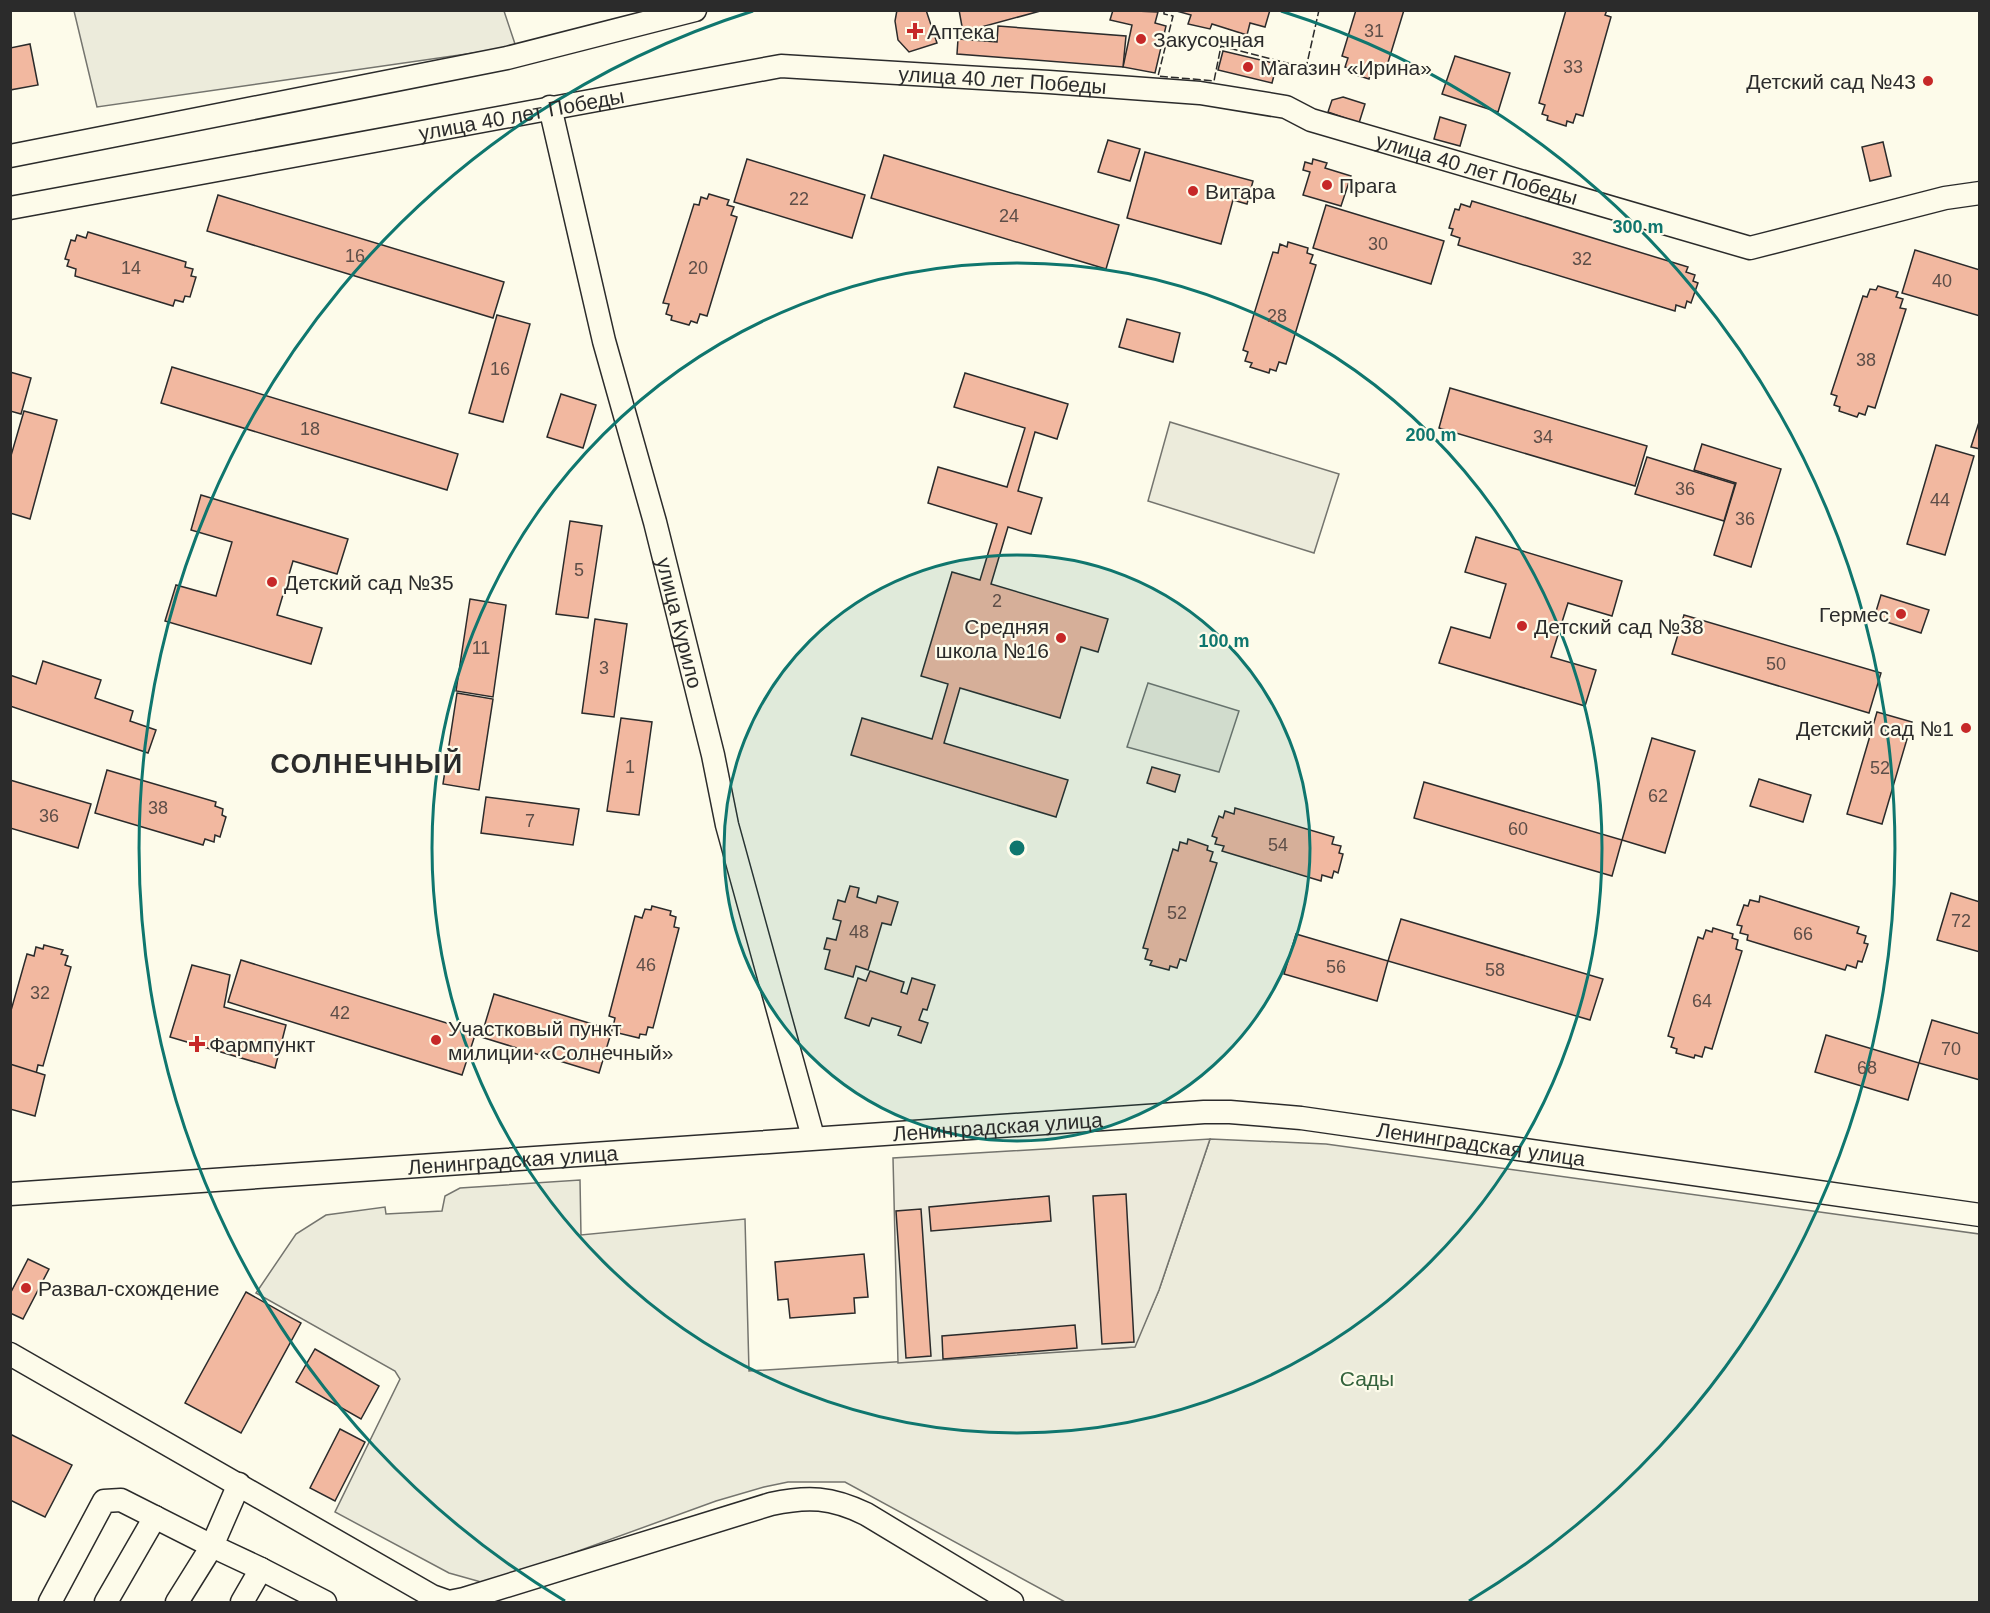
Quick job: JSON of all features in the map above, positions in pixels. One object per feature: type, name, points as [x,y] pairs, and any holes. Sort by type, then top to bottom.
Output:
[{"type":"street","points":[[10,156],[507,58],[695,10]]},
{"type":"street","name":"улица 40 лет Победы","points":[[10,208],[781,66],[1200,93],[1286,107],[1311,120],[1750,248],[1945,198],[1980,193]]},
{"type":"street","name":"улица Курило","points":[[550,107],[604,341],[655,522],[713,755],[727,825],[813,1137]]},
{"type":"street","name":"Ленинградская улица","points":[[10,1194],[813,1137],[1230,1112],[1311,1120],[1980,1215]]},
{"type":"street","points":[[10,1354],[432,1596],[448,1602],[464,1601],[771,1504],[798,1498],[830,1500],[846,1504],[1012,1602]]},
{"type":"street","points":[[177,1602],[212,1546],[239,1484]]},
{"type":"street","points":[[50,1602],[104,1501],[121,1500],[261,1569],[316,1600]]},
{"type":"street","points":[[106,1602],[155,1517]]},
{"type":"street","points":[[242,1602],[261,1569]]},
{"type":"green space","points":[[74,11],[504,11],[516,47],[97,107]]},
{"type":"green space","points":[[1170,422],[1339,474],[1314,553],[1148,501]]},
{"type":"green space","points":[[1148,683],[1239,711],[1219,772],[1127,747]]},
{"type":"green space","name":"Сады","points":[[1210,1139],[1326,1144],[1979,1234],[1979,1602],[1065,1602],[845,1482],[788,1482],[764,1487],[716,1501],[493,1582],[481,1582],[449,1573],[335,1512],[400,1379],[395,1371],[256,1293],[296,1234],[326,1215],[385,1207],[386,1214],[442,1211],[445,1196],[460,1188],[580,1180],[581,1235],[745,1219],[749,1371],[1134,1347],[1159,1290]]},
{"type":"shaded area","points":[[1210,1139],[1159,1290],[1135,1347],[898,1363],[893,1158]]},
{"type":"building","name":"Аптека","points":[[897,10],[926,10],[937,43],[909,52],[898,40],[895,21]]},
{"type":"building","points":[[959,10],[1044,10],[963,32]]},
{"type":"building","points":[[1113,10],[1158,12],[1155,23],[1166,26],[1155,73],[1123,67],[1132,25],[1110,20]]},
{"type":"building","points":[[1173,10],[1270,10],[1265,27],[1250,23],[1247,35],[1212,24],[1210,29],[1188,24],[1191,15]]},
{"type":"building","points":[[1356,10],[1404,10],[1386,69],[1379,67],[1376,77],[1370,75],[1369,79],[1350,73],[1351,69],[1345,67],[1348,58],[1342,56]]},
{"type":"building","points":[[1566,10],[1607,10],[1605,15],[1611,17],[1583,116],[1576,114],[1573,123],[1567,121],[1566,126],[1547,120],[1548,116],[1542,114],[1545,105],[1539,103]]},
{"type":"building","points":[[998,26],[1126,36],[1123,67],[957,54],[958,39],[997,42]]},
{"type":"building","points":[[30,44],[38,85],[10,90],[10,48]]},
{"type":"building","name":"Магазин «Ирина»","points":[[1223,51],[1277,64],[1272,83],[1218,70]]},
{"type":"building","points":[[1455,56],[1510,73],[1498,112],[1442,94]]},
{"type":"building","points":[[1343,97],[1365,104],[1359,123],[1328,112],[1332,100]]},
{"type":"building","points":[[1440,117],[1466,125],[1460,146],[1434,139]]},
{"type":"building","points":[[1108,140],[1140,149],[1130,181],[1098,172]]},
{"type":"building","points":[[1883,142],[1891,176],[1870,181],[1862,147]]},
{"type":"building","name":"Витара","points":[[1145,152],[1253,181],[1247,204],[1233,200],[1221,244],[1127,218]]},
{"type":"building","points":[[884,155],[1119,225],[1106,269],[871,198]]},
{"type":"building","points":[[747,159],[865,195],[852,238],[734,202]]},
{"type":"building","name":"Прага","points":[[1313,159],[1327,163],[1325,168],[1351,176],[1341,206],[1303,195],[1310,172],[1303,170],[1305,162],[1312,164]]},
{"type":"building","points":[[709,194],[729,200],[727,205],[734,207],[731,215],[737,217],[707,316],[700,314],[697,323],[691,321],[689,325],[671,320],[672,316],[666,314],[669,304],[663,303],[694,204],[699,205],[701,197],[707,199]]},
{"type":"building","points":[[218,195],[504,282],[493,318],[207,231]]},
{"type":"building","points":[[1472,201],[1688,267],[1686,272],[1695,275],[1693,281],[1698,283],[1691,303],[1687,301],[1685,308],[1676,305],[1675,311],[1458,245],[1460,238],[1451,235],[1453,229],[1449,228],[1455,209],[1459,210],[1461,204],[1470,207]]},
{"type":"building","points":[[1326,205],[1444,241],[1431,284],[1313,248]]},
{"type":"building","points":[[88,232],[186,262],[185,267],[193,269],[191,276],[196,277],[190,297],[185,296],[183,302],[175,300],[173,306],[75,276],[76,269],[67,266],[69,260],[65,259],[71,240],[75,241],[77,235],[86,238]]},
{"type":"building","points":[[1288,242],[1308,248],[1307,253],[1313,255],[1310,263],[1316,265],[1286,364],[1279,362],[1276,371],[1270,369],[1269,373],[1250,367],[1252,363],[1245,361],[1248,352],[1243,350],[1273,252],[1278,253],[1280,244],[1287,247]]},
{"type":"building","points":[[1915,250],[1980,270],[1980,316],[1902,293]]},
{"type":"building","points":[[1878,286],[1898,292],[1896,297],[1903,299],[1900,308],[1906,309],[1875,408],[1868,406],[1865,415],[1859,413],[1857,417],[1839,411],[1840,407],[1834,405],[1837,396],[1831,394],[1863,296],[1867,297],[1870,289],[1876,290]]},
{"type":"building","points":[[497,315],[530,324],[503,422],[469,413]]},
{"type":"building","points":[[1127,319],[1180,333],[1173,362],[1119,347]]},
{"type":"building","points":[[172,367],[458,454],[447,490],[161,403]]},
{"type":"building","points":[[10,372],[31,378],[21,414],[10,411]]},
{"type":"building","points":[[965,373],[1068,404],[1057,439],[1035,432],[1018,491],[1042,498],[1031,534],[1008,527],[991,584],[1108,619],[1098,652],[1081,647],[1060,718],[960,688],[944,743],[1068,780],[1056,817],[851,755],[862,718],[932,739],[948,684],[921,676],[952,572],[980,580],[997,524],[928,503],[938,467],[1007,487],[1025,428],[954,407]]},
{"type":"building","points":[[1450,388],[1647,446],[1635,486],[1439,428]]},
{"type":"building","points":[[561,394],[596,405],[583,448],[547,437]]},
{"type":"building","points":[[24,411],[57,420],[30,519],[10,513],[10,459]]},
{"type":"building","points":[[1980,419],[1980,449],[1971,447]]},
{"type":"building","points":[[1702,444],[1781,469],[1751,567],[1714,555],[1736,483],[1694,470]]},
{"type":"building","points":[[1936,445],[1974,456],[1945,555],[1907,544]]},
{"type":"building","points":[[1647,457],[1735,484],[1724,521],[1635,494]]},
{"type":"building","points":[[201,495],[348,539],[337,574],[293,561],[277,615],[322,628],[311,664],[165,621],[176,585],[216,596],[232,542],[191,530]]},
{"type":"building","points":[[570,521],[602,526],[588,618],[556,614]]},
{"type":"building","points":[[1476,537],[1622,581],[1612,616],[1568,603],[1551,657],[1596,670],[1585,706],[1439,663],[1451,627],[1490,638],[1506,584],[1465,572]]},
{"type":"building","name":"Гермес","points":[[1881,595],[1929,610],[1921,633],[1874,618]]},
{"type":"building","points":[[470,599],[506,605],[493,697],[456,691]]},
{"type":"building","points":[[1684,615],[1881,673],[1869,713],[1672,654]]},
{"type":"building","points":[[595,619],[627,624],[614,717],[582,713]]},
{"type":"building","points":[[43,661],[101,680],[95,698],[133,711],[130,721],[156,730],[148,753],[10,706],[10,675],[36,684]]},
{"type":"building","points":[[457,693],[493,699],[479,790],[443,784]]},
{"type":"building","points":[[1877,712],[1912,722],[1882,824],[1847,814]]},
{"type":"building","points":[[621,718],[652,722],[639,815],[607,811]]},
{"type":"building","points":[[1652,738],[1695,751],[1665,853],[1622,840]]},
{"type":"building","points":[[1152,767],[1180,775],[1175,792],[1147,783]]},
{"type":"building","points":[[107,770],[216,802],[215,806],[223,809],[222,815],[226,817],[220,837],[215,835],[214,842],[205,839],[203,845],[95,813]]},
{"type":"building","points":[[1759,779],[1811,795],[1803,822],[1750,806]]},
{"type":"building","points":[[10,780],[91,804],[78,848],[10,828]]},
{"type":"building","points":[[1424,782],[1622,840],[1612,876],[1414,818]]},
{"type":"building","points":[[486,797],[579,809],[573,845],[481,833]]},
{"type":"building","points":[[1235,808],[1334,837],[1332,844],[1341,846],[1339,853],[1343,854],[1338,873],[1334,871],[1332,878],[1322,875],[1321,881],[1222,851],[1224,846],[1215,844],[1217,838],[1212,836],[1219,816],[1223,818],[1225,811],[1234,814]]},
{"type":"building","points":[[1188,839],[1208,846],[1207,850],[1213,852],[1210,861],[1217,863],[1186,961],[1180,959],[1177,968],[1170,966],[1169,970],[1150,965],[1152,961],[1145,959],[1148,949],[1143,948],[1173,849],[1178,851],[1180,842],[1187,844]]},
{"type":"building","points":[[850,886],[859,888],[857,897],[876,903],[878,896],[898,902],[891,925],[882,923],[868,970],[856,966],[853,977],[825,969],[830,950],[824,949],[827,938],[836,940],[841,921],[833,919],[838,900],[845,902]]},
{"type":"building","points":[[1951,893],[1980,902],[1980,952],[1937,940]]},
{"type":"building","points":[[1760,896],[1859,927],[1857,933],[1866,936],[1864,943],[1868,944],[1862,962],[1858,961],[1856,968],[1847,965],[1845,970],[1747,940],[1748,935],[1740,933],[1742,926],[1737,925],[1744,905],[1748,906],[1750,900],[1759,902]]},
{"type":"building","points":[[652,906],[671,911],[670,915],[676,917],[674,927],[679,928],[653,1028],[648,1027],[646,1035],[640,1034],[639,1038],[618,1033],[620,1028],[613,1027],[615,1018],[609,1016],[635,916],[642,918],[645,909],[651,910]]},
{"type":"building","points":[[1401,919],[1603,979],[1590,1020],[1388,961]]},
{"type":"building","points":[[1713,928],[1733,934],[1732,938],[1738,940],[1736,949],[1742,951],[1712,1049],[1705,1047],[1702,1057],[1695,1055],[1694,1058],[1676,1053],[1677,1049],[1671,1047],[1674,1038],[1668,1036],[1698,937],[1703,939],[1706,930],[1712,932]]},
{"type":"building","points":[[1296,934],[1388,961],[1377,1001],[1284,974]]},
{"type":"building","points":[[44,945],[63,950],[61,954],[68,956],[65,965],[71,967],[43,1066],[38,1065],[36,1074],[30,1072],[28,1076],[10,1071],[10,1014],[27,954],[34,956],[36,947],[43,949]]},
{"type":"building","points":[[241,960],[476,1032],[462,1075],[228,1002]]},
{"type":"building","points":[[192,965],[230,975],[224,1007],[286,1025],[275,1068],[170,1037]]},
{"type":"building","points":[[870,971],[904,982],[901,992],[907,994],[912,978],[935,985],[927,1010],[923,1009],[919,1020],[928,1023],[921,1043],[898,1035],[901,1027],[872,1018],[869,1026],[845,1018],[858,978],[866,981]]},
{"type":"building","points":[[494,994],[612,1030],[599,1073],[481,1037]]},
{"type":"building","points":[[1932,1020],[1980,1034],[1980,1080],[1919,1063]]},
{"type":"building","points":[[1826,1035],[1919,1063],[1908,1100],[1815,1072]]},
{"type":"building","points":[[10,1064],[45,1075],[35,1116],[10,1109]]},
{"type":"building","points":[[1126,1194],[1134,1342],[1102,1344],[1093,1196]]},
{"type":"building","points":[[1049,1196],[1051,1221],[931,1231],[929,1207]]},
{"type":"building","points":[[921,1209],[931,1356],[906,1358],[896,1211]]},
{"type":"building","points":[[864,1254],[868,1297],[854,1298],[855,1313],[790,1318],[788,1299],[778,1300],[775,1262]]},
{"type":"building","points":[[28,1259],[49,1269],[23,1319],[10,1313],[10,1294]]},
{"type":"building","points":[[246,1292],[301,1323],[241,1433],[185,1403]]},
{"type":"building","points":[[1075,1325],[1077,1348],[943,1359],[942,1336]]},
{"type":"building","points":[[315,1349],[379,1386],[361,1419],[296,1382]]},
{"type":"building","points":[[340,1429],[365,1442],[335,1501],[310,1488]]},
{"type":"building","points":[[10,1434],[72,1465],[45,1517],[10,1500]]},
{"type":"fence","points":[[1164,10],[1164,14],[1173,16],[1158,76],[1214,81],[1221,46],[1306,68],[1319,10]]},
{"type":"place","name":"Аптека","points":[[915,31]]},
{"type":"place","name":"Закусочная","points":[[1141,39]]},
{"type":"place","name":"Магазин «Ирина»","points":[[1248,67]]},
{"type":"place","name":"Детский сад №43","points":[[1928,81]]},
{"type":"place","name":"Прага","points":[[1327,185]]},
{"type":"place","name":"Витара","points":[[1193,191]]},
{"type":"place","name":"Детский сад №35","points":[[272,582]]},
{"type":"place","name":"Гермес","points":[[1901,614]]},
{"type":"place","name":"Детский сад №38","points":[[1522,626]]},
{"type":"place","name":"Средняя школа №16","points":[[1061,638]]},
{"type":"place","name":"Детский сад №1","points":[[1966,728]]},
{"type":"place","name":"Участковый пункт милиции «Солнечный»","points":[[436,1040]]},
{"type":"place","name":"Фармпункт","points":[[197,1044]]},
{"type":"place","name":"Развал-схождение","points":[[26,1288]]},
{"type":"district","name":"СОЛНЕЧНЫЙ","points":[[367,764]]}]
